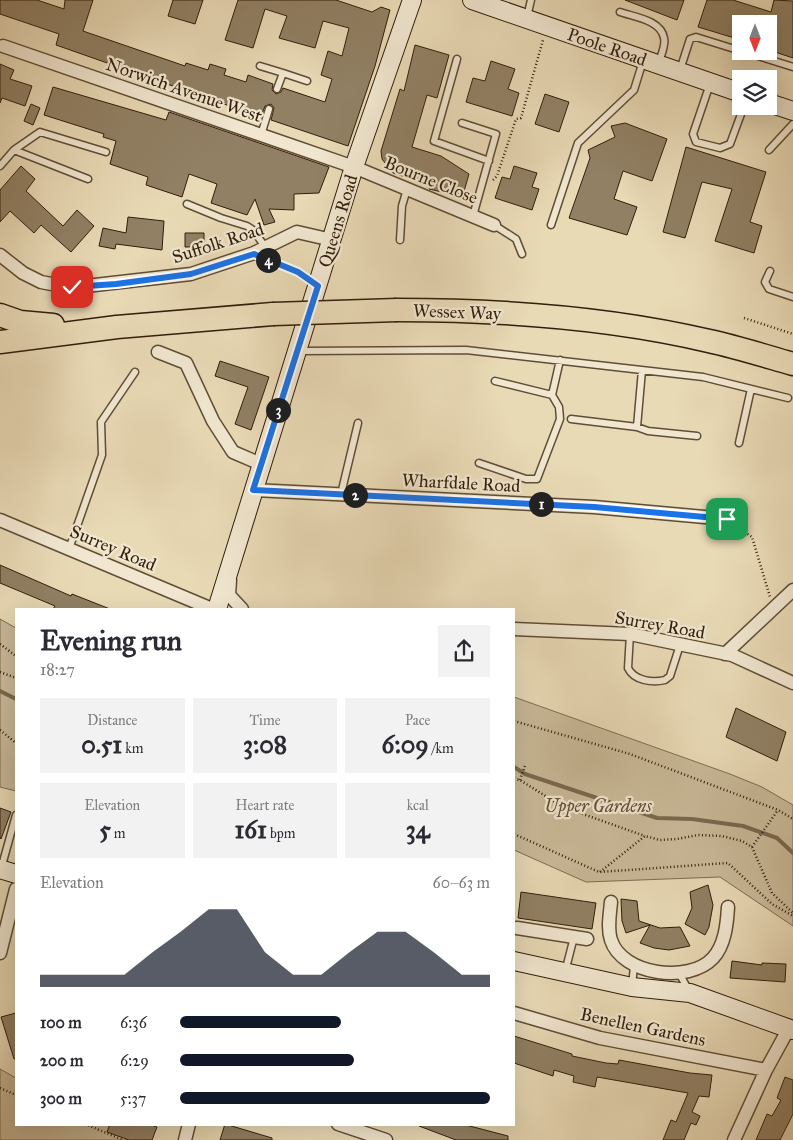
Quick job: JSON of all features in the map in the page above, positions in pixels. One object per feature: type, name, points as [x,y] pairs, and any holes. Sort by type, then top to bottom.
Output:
[{"type":"highway","name":"Wessex Way","points":[[0,342],[117,327],[273,314],[397,310],[495,312],[598,322],[710,341],[793,364]]},
{"type":"highway","name":"Wessex Way","points":[[0,315],[20,322],[44,325],[89,324],[117,327]]},
{"type":"street","name":"Queens Road","points":[[217,608],[354,167],[412,0]]},
{"type":"street","name":"Poole Road","points":[[472,0],[732,90]]},
{"type":"street","name":"Norwich Avenue West","points":[[3,46],[354,167]]},
{"type":"street","points":[[777,106],[793,111]]},
{"type":"street","name":"Bourne Close","points":[[354,167],[494,225]]},
{"type":"street","name":"Suffolk Road","points":[[0,255],[33,279],[72,287],[116,284],[191,274],[260,251],[297,232],[332,240]]},
{"type":"street","points":[[158,352],[186,363],[213,421],[232,452],[261,464]]},
{"type":"street","name":"Wharfdale Road","points":[[253,490],[594,507],[727,519]]},
{"type":"street","name":"Surrey Road","points":[[0,520],[210,608]]},
{"type":"street","name":"Queens Road","points":[[233,558],[230,595],[241,608]]},
{"type":"street","points":[[725,654],[774,610],[793,590]]},
{"type":"street","name":"Surrey Road","points":[[515,630],[630,634],[732,655],[793,683]]},
{"type":"street","points":[[0,953],[15,893]]},
{"type":"street","points":[[611,902],[611,939],[618,953],[634,966],[678,973],[706,964],[714,958],[723,940],[728,907]]},
{"type":"street","points":[[517,928],[587,939]]},
{"type":"street","points":[[515,961],[632,987],[690,993],[791,1029],[766,1070],[734,1140]]},
{"type":"street","name":"Benellen Gardens","points":[[515,1013],[600,1038],[766,1070]]},
{"type":"street","points":[[185,1140],[188,1126]]},
{"type":"street","points":[[344,1126],[386,1140]]},
{"type":"lane","points":[[527,19],[531,0]]},
{"type":"lane","points":[[551,225],[578,143],[634,90],[664,43],[663,34],[652,23],[620,12]]},
{"type":"lane","points":[[679,72],[690,39],[696,37],[732,48]]},
{"type":"lane","points":[[457,59],[434,141],[489,161]]},
{"type":"lane","points":[[771,60],[793,67]]},
{"type":"lane","points":[[260,66],[307,81]]},
{"type":"lane","points":[[277,89],[283,73]]},
{"type":"lane","points":[[710,82],[693,134],[696,142],[720,148],[730,144],[741,115]]},
{"type":"lane","points":[[261,135],[269,109]]},
{"type":"lane","points":[[462,122],[496,134],[473,216]]},
{"type":"lane","points":[[769,150],[793,124]]},
{"type":"lane","points":[[0,166],[14,150],[40,132],[106,152]]},
{"type":"lane","points":[[14,150],[88,179]]},
{"type":"lane","points":[[400,240],[402,206],[407,189]]},
{"type":"lane","points":[[187,204],[247,226],[253,230],[260,251]]},
{"type":"lane","points":[[494,225],[516,239],[522,254]]},
{"type":"lane","points":[[770,271],[765,282],[769,289],[793,297]]},
{"type":"lane","points":[[296,351],[466,350],[703,377],[788,398]]},
{"type":"lane","points":[[479,463],[526,478],[537,478],[560,419],[559,408],[552,396],[560,360]]},
{"type":"lane","points":[[637,427],[642,370]]},
{"type":"lane","points":[[69,549],[102,455],[102,422],[134,372]]},
{"type":"lane","points":[[495,381],[552,396]]},
{"type":"lane","points":[[739,443],[751,389]]},
{"type":"lane","points":[[571,419],[637,427],[648,431],[698,436]]},
{"type":"lane","points":[[341,494],[358,423]]},
{"type":"lane","points":[[630,634],[628,668],[639,678],[649,681],[665,680],[670,676],[680,645]]},
{"type":"lane","points":[[6,870],[15,820]]},
{"type":"lane","points":[[565,972],[574,936]]},
{"type":"lane","points":[[632,987],[634,966]]},
{"type":"lane","points":[[678,973],[690,993]]},
{"type":"path","points":[[489,188],[492,180],[497,176],[516,119],[521,118],[547,26]]},
{"type":"path","points":[[260,251],[298,272],[318,286]]},
{"type":"path","points":[[744,318],[793,334]]},
{"type":"path","points":[[727,519],[752,537],[774,610]]},
{"type":"path","points":[[0,644],[15,655]]},
{"type":"path","points":[[0,672],[15,678]]},
{"type":"path","points":[[515,720],[630,754],[778,810],[793,819]]},
{"type":"path","points":[[0,730],[15,742]]},
{"type":"path","points":[[520,778],[525,766]]},
{"type":"path","points":[[515,779],[520,778],[563,807],[645,836],[660,840],[698,835],[722,836],[742,840],[752,847],[772,893],[793,914]]},
{"type":"path","points":[[752,847],[778,810]]},
{"type":"path","points":[[515,834],[599,872],[728,863],[772,904],[793,914]]},
{"type":"path","points":[[599,872],[645,836]]},
{"type":"path","points":[[0,1088],[15,1095]]},
{"type":"path","points":[[89,1126],[123,1140]]},
{"type":"green space","points":[[0,619],[15,627],[15,791],[0,787]]},
{"type":"green space","name":"Upper Gardens","points":[[515,697],[730,774],[762,787],[793,805],[793,926],[720,877],[586,882],[515,850]]},
{"type":"green space","points":[[0,1069],[15,1077],[15,1126],[111,1126],[140,1140],[0,1140]]},
{"type":"building","points":[[0,0],[37,0],[64,9],[65,0],[93,0],[83,31],[185,66],[186,63],[208,70],[210,64],[226,69],[224,75],[246,82],[248,75],[273,84],[272,90],[276,94],[281,92],[283,88],[325,102],[332,79],[321,75],[328,51],[342,56],[349,28],[323,21],[315,48],[279,38],[287,16],[265,9],[253,48],[225,40],[238,0],[336,0],[372,12],[381,7],[390,10],[375,66],[348,146],[271,120],[274,108],[271,104],[265,106],[261,117],[56,45],[59,34],[0,14]]},
{"type":"building","points":[[173,0],[203,0],[195,24],[168,16]]},
{"type":"building","points":[[625,0],[684,0],[677,20]]},
{"type":"building","points":[[707,0],[733,0],[771,12],[774,0],[793,1],[793,58],[778,53],[778,15],[732,15],[732,37],[698,27]]},
{"type":"building","points":[[415,45],[449,55],[437,98],[427,95],[412,147],[441,156],[469,174],[463,195],[443,189],[442,192],[429,189],[431,185],[393,173],[382,159],[381,151],[400,89],[404,91]]},
{"type":"building","points":[[491,61],[515,69],[508,89],[519,93],[512,116],[466,102],[473,78],[485,81]]},
{"type":"building","points":[[0,64],[14,70],[10,79],[32,86],[25,106],[2,98],[0,103]]},
{"type":"building","points":[[53,87],[166,120],[169,112],[329,167],[319,193],[294,194],[294,210],[269,209],[275,222],[264,225],[255,199],[247,215],[211,203],[217,184],[189,174],[182,197],[146,185],[148,177],[110,164],[116,141],[103,137],[104,134],[44,115]]},
{"type":"building","points":[[545,94],[569,102],[559,132],[535,124]]},
{"type":"building","points":[[31,104],[40,108],[33,125],[24,121]]},
{"type":"building","points":[[625,123],[667,139],[652,181],[623,171],[614,199],[637,207],[627,235],[569,218],[590,158],[588,150],[615,137],[611,126]]},
{"type":"building","points":[[686,147],[766,172],[750,222],[762,226],[754,253],[715,241],[732,189],[702,182],[685,238],[663,232]]},
{"type":"building","points":[[21,166],[35,179],[26,191],[63,226],[77,210],[94,226],[71,252],[41,225],[34,233],[10,211],[0,222],[0,190]]},
{"type":"building","points":[[514,166],[537,173],[532,187],[539,189],[532,210],[495,198],[502,177],[510,179]]},
{"type":"building","points":[[128,217],[164,221],[162,250],[116,244],[115,249],[99,246],[103,228],[126,233]]},
{"type":"building","points":[[185,233],[204,233],[204,247],[185,247]]},
{"type":"building","points":[[220,361],[269,377],[251,430],[235,424],[248,387],[215,376]]},
{"type":"building","points":[[0,565],[71,596],[72,594],[107,608],[54,608],[55,606],[0,583]]},
{"type":"building","points":[[736,708],[786,732],[777,761],[726,737]]},
{"type":"building","points":[[0,808],[11,812],[1,839],[0,838]]},
{"type":"building","points":[[708,885],[713,905],[709,927],[705,935],[685,924],[692,908],[690,892]]},
{"type":"building","points":[[521,892],[596,903],[592,929],[518,918]]},
{"type":"building","points":[[621,899],[637,901],[639,921],[660,928],[680,927],[690,946],[669,950],[654,948],[640,943],[650,925],[626,933],[622,921]]},
{"type":"building","points":[[732,961],[762,965],[762,963],[786,964],[785,982],[730,978]]},
{"type":"building","points":[[15,1013],[15,1059],[14,1059],[1,1017]]},
{"type":"building","points":[[515,1036],[572,1054],[572,1056],[606,1063],[618,1064],[619,1060],[690,1073],[712,1075],[709,1097],[699,1096],[692,1112],[700,1116],[696,1125],[691,1123],[684,1140],[663,1140],[671,1120],[676,1122],[688,1093],[597,1077],[595,1087],[573,1082],[574,1076],[554,1070],[553,1076],[515,1063]]},
{"type":"building","points":[[785,1077],[793,1080],[793,1114],[780,1140],[756,1140],[767,1114],[772,1116],[781,1100],[777,1098]]},
{"type":"building","points":[[109,1126],[157,1127],[152,1140],[129,1140],[107,1132]]},
{"type":"building","points":[[224,1126],[232,1126],[272,1138],[272,1140],[220,1140]]},
{"type":"building","points":[[419,1126],[470,1126],[508,1136],[508,1140],[456,1140]]},
{"type":"waterway","points":[[0,691],[15,698]]},
{"type":"waterway","points":[[515,768],[525,774],[657,818],[692,819],[743,826],[777,838],[793,853]]},
{"type":"route","points":[[72,287],[116,284],[191,274],[254,254],[298,272],[318,286],[253,490],[594,507],[727,519]]}]
